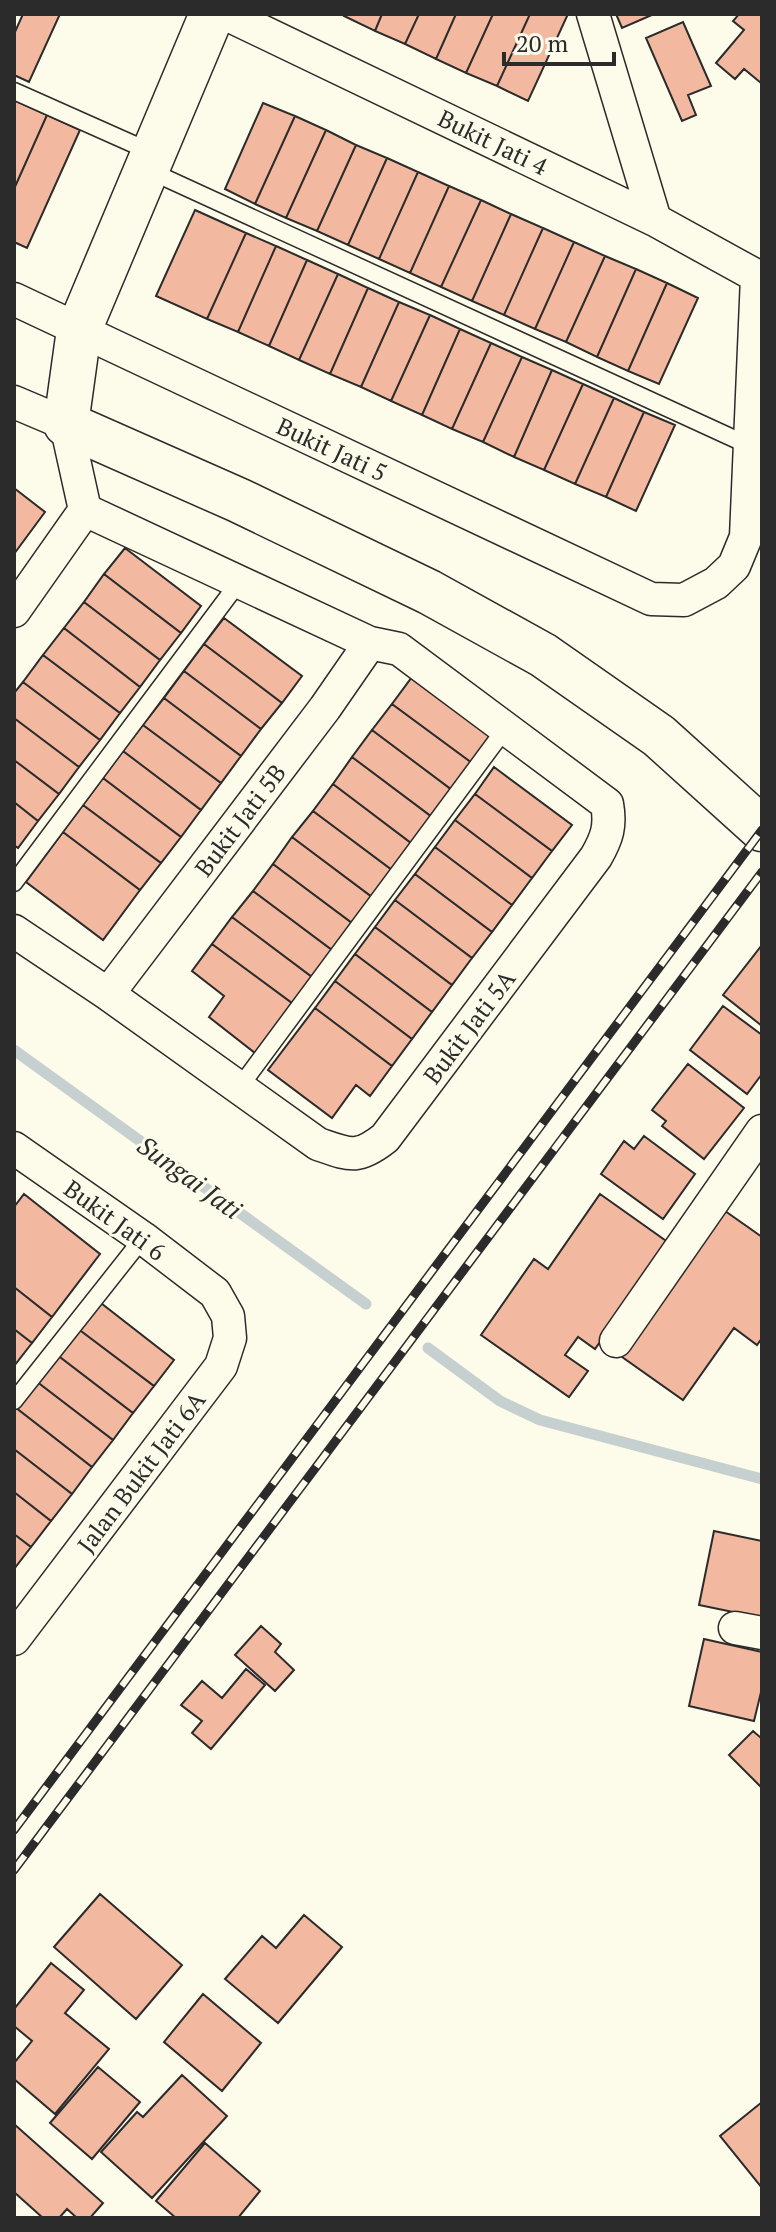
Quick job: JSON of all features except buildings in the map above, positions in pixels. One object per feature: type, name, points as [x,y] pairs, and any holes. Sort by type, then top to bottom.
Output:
[{"type":"street","points":[[14,611],[85,510],[66,424],[79,330],[212,14]]},
{"type":"street","points":[[591,15],[655,220]]},
{"type":"street","name":"Bukit Jati 4","points":[[247,18],[655,220],[760,278]]},
{"type":"street","points":[[750,446],[760,278]]},
{"type":"street","name":"Bukit Jati 5","points":[[14,299],[651,599],[684,600],[716,583],[734,566],[746,537],[750,446]]},
{"type":"street","points":[[14,402],[238,500],[429,592],[543,655],[659,736],[762,829]]},
{"type":"street","points":[[85,510],[370,643],[399,649],[505,729]]},
{"type":"street","name":"Bukit Jati 5B","points":[[108,994],[325,708],[370,643]]},
{"type":"street","name":"Bukit Jati 5A","points":[[239,1088],[318,1144],[347,1154],[367,1152],[385,1138],[596,857],[607,838],[610,822],[607,804],[505,729]]},
{"type":"street","points":[[14,931],[239,1088]]},
{"type":"street","points":[[616,1341],[762,1131]]},
{"type":"street","name":"Bukit Jati 6","points":[[14,1148],[143,1238],[215,1293]]},
{"type":"street","name":"Jalan Bukit Jati 6A","points":[[14,1639],[221,1366],[230,1338],[228,1316],[215,1293]]},
{"type":"lane","points":[[14,91],[150,161],[750,446]]},
{"type":"lane","points":[[14,883],[239,582]]},
{"type":"lane","points":[[239,1088],[505,729]]},
{"type":"lane","points":[[14,1401],[143,1238]]},
{"type":"waterway","name":"Sungai Jati","points":[[14,1050],[366,1304]]},
{"type":"waterway","name":"Sungai Jati","points":[[428,1348],[500,1401],[540,1420],[762,1479]]},
{"type":"railway","points":[[14,1830],[762,830]]},
{"type":"railway","points":[[14,1870],[762,872]]}]
